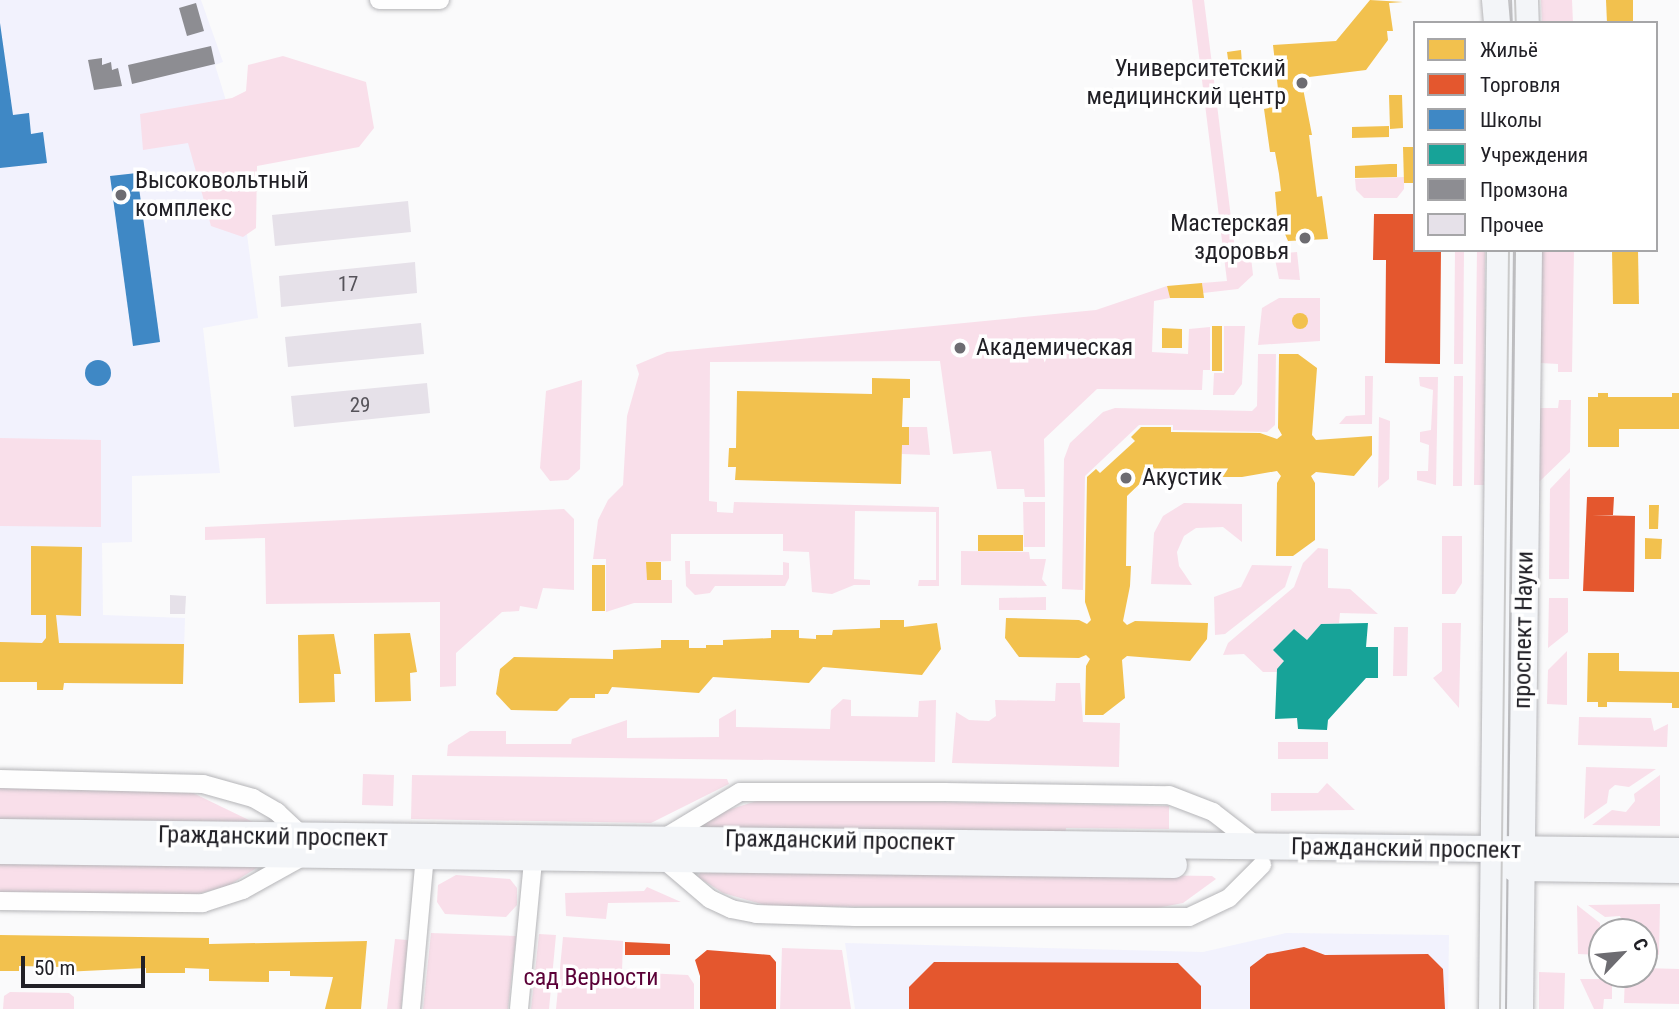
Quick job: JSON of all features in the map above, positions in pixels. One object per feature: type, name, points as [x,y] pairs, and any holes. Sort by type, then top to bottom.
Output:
[{"type":"main road","points":[[1495,0],[1497,21]]},
{"type":"main road","points":[[1525,0],[1526,21]]},
{"type":"main road","name":"проспект Науки","points":[[1492,1009],[1500,252]]},
{"type":"main road","name":"проспект Науки","points":[[1520,1009],[1530,252]]},
{"type":"main road","name":"Гражданский проспект","points":[[0,832],[304,846],[1493,860],[1679,850]]},
{"type":"main road","name":"Гражданский проспект","points":[[0,851],[304,846]]},
{"type":"main road","name":"Гражданский проспект","points":[[1521,860],[1679,870]]},
{"type":"street","points":[[379,0],[440,0]]},
{"type":"street","points":[[0,779],[203,784],[253,798],[277,812],[304,846],[243,890],[203,902],[0,901]]},
{"type":"street","points":[[755,790],[1169,795],[1213,813],[1261,857],[1229,898],[1189,917],[855,917],[756,914],[731,909],[710,899],[664,849],[726,797],[755,790]]},
{"type":"street","points":[[411,1009],[426,848]]},
{"type":"street","points":[[519,1009],[534,849]]},
{"type":"shaded area","points":[[0,0],[201,0],[223,62],[215,65],[232,120],[258,318],[203,328],[220,473],[132,476],[132,542],[102,543],[103,615],[185,618],[183,684],[64,683],[63,690],[37,690],[36,682],[0,682]]},
{"type":"shaded area","points":[[1286,933],[1449,935],[1448,1009],[855,1009],[845,943],[1203,952]]},
{"type":"green space","points":[[1192,0],[1204,0],[1236,258],[1251,257],[1253,275],[1238,289],[1203,293],[1202,283],[1227,281]]},
{"type":"green space","points":[[1541,0],[1572,0],[1573,21],[1542,21]]},
{"type":"green space","points":[[283,56],[366,82],[374,128],[359,147],[257,166],[256,228],[243,237],[211,226],[188,143],[143,150],[140,114],[232,98],[246,91],[248,65]]},
{"type":"green space","points":[[1404,177],[1404,189],[1397,198],[1364,198],[1356,190],[1355,179]]},
{"type":"green space","points":[[1297,252],[1300,280],[1279,279],[1274,254]]},
{"type":"green space","points":[[1455,252],[1464,252],[1463,364],[1454,364]]},
{"type":"green space","points":[[1477,252],[1485,252],[1484,485],[1474,485]]},
{"type":"green space","points":[[1542,252],[1574,252],[1572,372],[1558,372],[1558,364],[1540,363]]},
{"type":"green space","points":[[1167,286],[1170,298],[1154,301],[1152,352],[1188,354],[1189,329],[1210,327],[1210,370],[1203,370],[1202,390],[1097,389],[1044,439],[1045,497],[1025,497],[1024,489],[997,489],[991,451],[953,454],[940,361],[710,362],[709,501],[717,502],[717,512],[733,513],[734,502],[939,507],[939,586],[918,586],[919,580],[936,580],[936,512],[855,511],[854,579],[870,580],[870,585],[854,585],[832,594],[812,592],[809,552],[783,551],[783,534],[671,534],[671,561],[647,562],[647,580],[672,580],[672,603],[634,603],[606,612],[606,559],[593,559],[598,520],[608,500],[623,485],[627,416],[639,374],[636,365],[667,352],[1096,310]]},
{"type":"green space","points":[[1279,298],[1320,298],[1320,341],[1258,345],[1262,308]]},
{"type":"green space","points":[[1224,326],[1245,326],[1242,384],[1234,395],[1213,395],[1214,373],[1224,373]]},
{"type":"green space","points":[[1258,354],[1276,354],[1275,425],[1267,432],[1173,430],[1173,425],[1139,425],[1085,476],[1083,590],[1062,589],[1064,459],[1070,443],[1103,412],[1115,408],[1252,411],[1257,406]]},
{"type":"green space","points":[[1365,376],[1373,376],[1372,424],[1339,424],[1346,416],[1365,415]]},
{"type":"green space","points":[[1454,376],[1463,376],[1462,486],[1453,486]]},
{"type":"green space","points":[[1419,377],[1438,377],[1436,485],[1417,480],[1417,471],[1428,471],[1429,445],[1420,442],[1420,432],[1431,430],[1433,390],[1420,386]]},
{"type":"green space","points":[[582,380],[580,469],[568,480],[550,481],[540,468],[546,391]]},
{"type":"green space","points":[[1559,400],[1571,400],[1570,452],[1539,482],[1540,408],[1558,408]]},
{"type":"green space","points":[[1379,417],[1390,421],[1389,479],[1378,488]]},
{"type":"green space","points":[[909,427],[927,427],[930,455],[902,454],[902,445],[909,445]]},
{"type":"green space","points":[[0,438],[101,440],[101,527],[0,526]]},
{"type":"green space","points":[[1570,468],[1569,579],[1549,579],[1550,489]]},
{"type":"green space","points":[[1023,502],[1045,502],[1045,547],[1024,547]]},
{"type":"green space","points":[[1184,503],[1242,504],[1242,542],[1223,527],[1196,528],[1184,536],[1177,552],[1179,566],[1192,585],[1151,584],[1154,533],[1163,516]]},
{"type":"green space","points":[[564,509],[574,519],[574,590],[543,588],[537,609],[520,606],[519,611],[502,612],[456,653],[456,686],[440,687],[440,602],[266,604],[265,538],[205,540],[205,527]]},
{"type":"green space","points":[[1442,536],[1462,536],[1462,583],[1455,594],[1442,594]]},
{"type":"green space","points":[[1318,548],[1328,549],[1328,588],[1350,589],[1378,614],[1340,613],[1339,623],[1321,624],[1307,640],[1294,629],[1273,650],[1284,661],[1277,672],[1263,672],[1244,654],[1223,655],[1228,643],[1294,587],[1303,563]]},
{"type":"green space","points":[[961,551],[1029,552],[1030,559],[1046,559],[1042,579],[1047,586],[961,585]]},
{"type":"green space","points":[[685,561],[690,561],[690,574],[783,575],[783,562],[789,563],[789,578],[785,586],[715,586],[710,593],[695,595],[686,586]]},
{"type":"green space","points":[[1252,565],[1292,566],[1285,587],[1225,634],[1215,635],[1214,597],[1241,587]]},
{"type":"green space","points":[[1046,597],[1046,610],[999,610],[999,598]]},
{"type":"green space","points":[[1549,598],[1568,598],[1568,632],[1548,648]]},
{"type":"green space","points":[[1442,623],[1461,623],[1459,708],[1433,678],[1442,671]]},
{"type":"green space","points":[[1394,627],[1408,627],[1407,676],[1393,676]]},
{"type":"green space","points":[[1567,651],[1567,705],[1547,704],[1548,670]]},
{"type":"green space","points":[[1056,683],[1080,683],[1083,722],[1120,723],[1119,767],[952,763],[956,712],[969,720],[989,721],[996,716],[995,700],[1055,701]]},
{"type":"green space","points":[[843,699],[851,700],[851,716],[918,717],[919,701],[936,700],[935,762],[447,756],[448,745],[470,731],[506,731],[506,744],[571,744],[572,739],[627,720],[627,738],[719,737],[719,719],[736,709],[736,727],[830,729],[831,710]]},
{"type":"green space","points":[[1579,717],[1651,718],[1654,731],[1668,724],[1667,747],[1578,745]]},
{"type":"green space","points":[[1278,742],[1328,742],[1328,759],[1278,759]]},
{"type":"green space","points":[[1586,767],[1656,769],[1629,787],[1615,785],[1609,790],[1607,803],[1584,819]]},
{"type":"green space","points":[[363,774],[394,775],[393,806],[362,805]]},
{"type":"green space","points":[[412,775],[727,779],[729,784],[651,823],[411,819]]},
{"type":"green space","points":[[1660,775],[1660,826],[1592,825],[1612,810],[1626,812],[1635,801],[1634,794]]},
{"type":"green space","points":[[1327,783],[1355,810],[1271,811],[1271,793],[1318,793]]},
{"type":"green space","points":[[0,788],[191,792],[255,823],[0,823]]},
{"type":"green space","points":[[763,799],[1169,806],[1169,829],[1066,828],[1065,837],[702,827],[715,814]]},
{"type":"green space","points":[[0,859],[257,864],[258,867],[228,886],[189,896],[0,893]]},
{"type":"green space","points":[[702,869],[1212,876],[1216,879],[1183,903],[1152,909],[768,906],[723,893],[698,877]]},
{"type":"green space","points":[[456,875],[510,879],[517,888],[517,905],[506,917],[445,914],[437,902],[438,885]]},
{"type":"green space","points":[[647,887],[681,902],[608,903],[606,919],[566,916],[565,893],[644,891]]},
{"type":"green space","points":[[1660,904],[1659,955],[1658,918],[1605,917],[1588,905]]},
{"type":"green space","points":[[1577,905],[1594,918],[1588,918],[1588,954],[1578,954]]},
{"type":"green space","points":[[431,933],[516,936],[508,1009],[423,1009]]},
{"type":"green space","points":[[539,934],[556,935],[549,1009],[531,1009]]},
{"type":"green space","name":"сад Верности","points":[[563,937],[623,941],[622,972],[688,975],[694,984],[694,1009],[556,1009]]},
{"type":"green space","points":[[395,939],[408,940],[401,1009],[387,1009]]},
{"type":"green space","points":[[782,948],[842,950],[851,1009],[780,1009]]},
{"type":"green space","points":[[1658,968],[1679,969],[1679,1004],[1624,1003],[1625,988],[1658,988]]},
{"type":"green space","points":[[1539,972],[1565,973],[1564,1009],[1539,1009]]},
{"type":"green space","points":[[1580,979],[1588,979],[1588,988],[1612,988],[1612,999],[1604,999],[1603,1009],[1594,1009]]},
{"type":"green space","points":[[10,992],[69,993],[74,997],[74,1009],[3,1009],[4,996]]},
{"type":"building: Жильё","points":[[1370,0],[1403,2],[1389,3],[1393,31],[1387,31],[1388,40],[1366,70],[1301,78],[1312,135],[1309,135],[1317,197],[1322,196],[1328,239],[1288,241],[1277,215],[1275,192],[1281,191],[1279,174],[1275,152],[1270,152],[1264,109],[1269,108],[1267,90],[1278,89],[1273,45],[1336,41]]},
{"type":"building: Жильё","points":[[1606,0],[1633,0],[1633,21],[1607,21]]},
{"type":"building: Жильё","points":[[1241,50],[1242,64],[1229,66],[1227,52]]},
{"type":"building: Жильё","points":[[1389,95],[1402,95],[1403,128],[1390,129]]},
{"type":"building: Жильё","points":[[1389,126],[1389,137],[1352,138],[1352,127]]},
{"type":"building: Жильё","points":[[1403,147],[1413,147],[1413,183],[1404,183]]},
{"type":"building: Жильё","points":[[1397,164],[1397,177],[1355,178],[1355,166]]},
{"type":"building: Жильё","points":[[1612,252],[1638,252],[1639,304],[1613,304]]},
{"type":"building: Жильё","points":[[1202,283],[1204,298],[1170,298],[1167,286]]},
{"type":"building: Жильё","points":[[1300,313],[1306,315],[1306,327],[1300,329],[1294,327],[1292,321],[1294,315]]},
{"type":"building: Жильё","points":[[1212,326],[1222,326],[1222,371],[1212,371]]},
{"type":"building: Жильё","points":[[1162,328],[1182,329],[1182,348],[1162,348]]},
{"type":"building: Жильё","points":[[1279,354],[1298,354],[1317,368],[1312,435],[1316,440],[1372,436],[1372,455],[1354,476],[1316,472],[1311,476],[1315,483],[1315,540],[1293,556],[1276,556],[1277,483],[1281,476],[1277,471],[1242,477],[1222,477],[1222,473],[1153,471],[1127,496],[1126,566],[1131,566],[1123,621],[1127,625],[1135,621],[1208,623],[1207,639],[1190,661],[1127,656],[1122,660],[1125,698],[1103,715],[1085,715],[1086,666],[1090,659],[1086,655],[1079,658],[1019,657],[1005,638],[1006,618],[1079,620],[1087,624],[1091,620],[1085,602],[1087,477],[1096,469],[1100,473],[1135,441],[1131,437],[1141,427],[1171,427],[1171,432],[1260,433],[1277,439],[1282,435],[1278,428]]},
{"type":"building: Жильё","points":[[872,378],[910,379],[910,398],[903,398],[902,427],[909,427],[909,445],[902,445],[901,484],[735,480],[736,467],[728,467],[729,448],[736,448],[737,391],[872,394]]},
{"type":"building: Жильё","points":[[1598,393],[1608,393],[1608,397],[1672,397],[1672,393],[1679,393],[1679,429],[1619,429],[1619,447],[1588,447],[1588,397],[1598,397]]},
{"type":"building: Жильё","points":[[1649,505],[1659,505],[1658,529],[1649,529]]},
{"type":"building: Жильё","points":[[978,535],[1023,535],[1023,551],[978,551]]},
{"type":"building: Жильё","points":[[1645,538],[1662,539],[1661,559],[1645,559]]},
{"type":"building: Жильё","points":[[31,546],[82,547],[81,616],[56,615],[59,643],[184,644],[183,684],[64,683],[63,690],[37,690],[37,682],[0,682],[0,642],[42,643],[46,638],[46,615],[31,615]]},
{"type":"building: Жильё","points":[[646,562],[661,562],[661,580],[647,580]]},
{"type":"building: Жильё","points":[[592,565],[605,565],[605,611],[592,611]]},
{"type":"building: Жильё","points":[[880,620],[904,620],[904,627],[937,623],[941,649],[922,675],[823,667],[809,683],[713,677],[699,693],[612,687],[608,694],[595,694],[595,698],[570,698],[557,711],[511,710],[496,694],[500,669],[514,657],[613,659],[613,650],[661,648],[661,640],[689,640],[689,648],[706,648],[706,645],[723,645],[723,640],[771,638],[771,630],[799,630],[799,638],[816,639],[816,635],[832,635],[833,630],[880,628]]},
{"type":"building: Жильё","points":[[410,633],[417,672],[410,673],[411,701],[375,702],[374,634]]},
{"type":"building: Жильё","points":[[334,634],[341,674],[334,674],[335,702],[299,703],[298,635]]},
{"type":"building: Жильё","points":[[1588,653],[1619,653],[1619,671],[1679,672],[1679,708],[1672,708],[1672,703],[1607,702],[1607,707],[1598,707],[1598,702],[1587,702]]},
{"type":"building: Жильё","points":[[0,935],[209,938],[209,944],[367,941],[361,1009],[325,1009],[333,977],[290,976],[290,971],[269,971],[269,982],[209,981],[209,969],[185,968],[185,973],[146,973],[146,968],[63,972],[63,967],[19,966],[19,971],[0,971]]},
{"type":"building: Торговля","points":[[1374,214],[1413,214],[1413,252],[1441,252],[1440,364],[1385,363],[1386,260],[1373,260]]},
{"type":"building: Торговля","points":[[1587,497],[1614,497],[1613,515],[1592,515],[1635,516],[1634,592],[1583,591]]},
{"type":"building: Торговля","points":[[625,942],[670,944],[670,955],[625,955]]},
{"type":"building: Торговля","points":[[1304,947],[1325,955],[1428,954],[1443,969],[1445,1009],[1250,1009],[1250,967],[1267,954]]},
{"type":"building: Торговля","points":[[707,950],[770,955],[776,962],[776,1009],[700,1009],[700,976],[695,960]]},
{"type":"building: Торговля","points":[[934,962],[1178,963],[1201,986],[1201,1009],[909,1009],[909,987]]},
{"type":"building: Школы","points":[[0,23],[13,115],[29,113],[31,134],[43,132],[47,163],[0,168]]},
{"type":"building: Школы","points":[[137,173],[160,342],[133,346],[110,176]]},
{"type":"building: Школы","points":[[98,360],[107,364],[111,373],[107,382],[98,386],[89,382],[85,373],[89,364]]},
{"type":"building: Учреждения","points":[[1368,623],[1366,647],[1378,647],[1378,678],[1366,678],[1328,720],[1327,730],[1298,729],[1297,718],[1275,719],[1277,669],[1284,661],[1273,650],[1294,629],[1307,640],[1321,624]]},
{"type":"building: Промзона","points":[[196,3],[204,31],[187,36],[179,8]]},
{"type":"building: Промзона","points":[[211,46],[215,64],[132,84],[128,65]]},
{"type":"building: Промзона","points":[[102,58],[102,65],[111,62],[112,70],[118,68],[122,86],[94,90],[88,60]]},
{"type":"building: Прочее","points":[[408,201],[411,232],[275,246],[272,215]]},
{"type":"building: Прочее","points":[[415,262],[417,293],[281,307],[279,276]]},
{"type":"building: Прочее","points":[[421,323],[424,354],[288,367],[285,337]]},
{"type":"building: Прочее","points":[[427,383],[430,413],[294,427],[291,396]]},
{"type":"building: Прочее","points":[[170,595],[186,596],[185,614],[170,614]]},
{"type":"tram line","points":[[1515,0],[1516,21]]},
{"type":"tram line","points":[[1500,1009],[1509,252]]},
{"type":"place","name":"Университетский медицинский центр","points":[[1302,83]]},
{"type":"place","name":"Высоковольтный комплекc","points":[[121,195]]},
{"type":"place","name":"Мастерская здоровья","points":[[1305,238]]},
{"type":"place","name":"Академическая","points":[[960,348]]},
{"type":"place","name":"Акустик","points":[[1126,478]]}]
